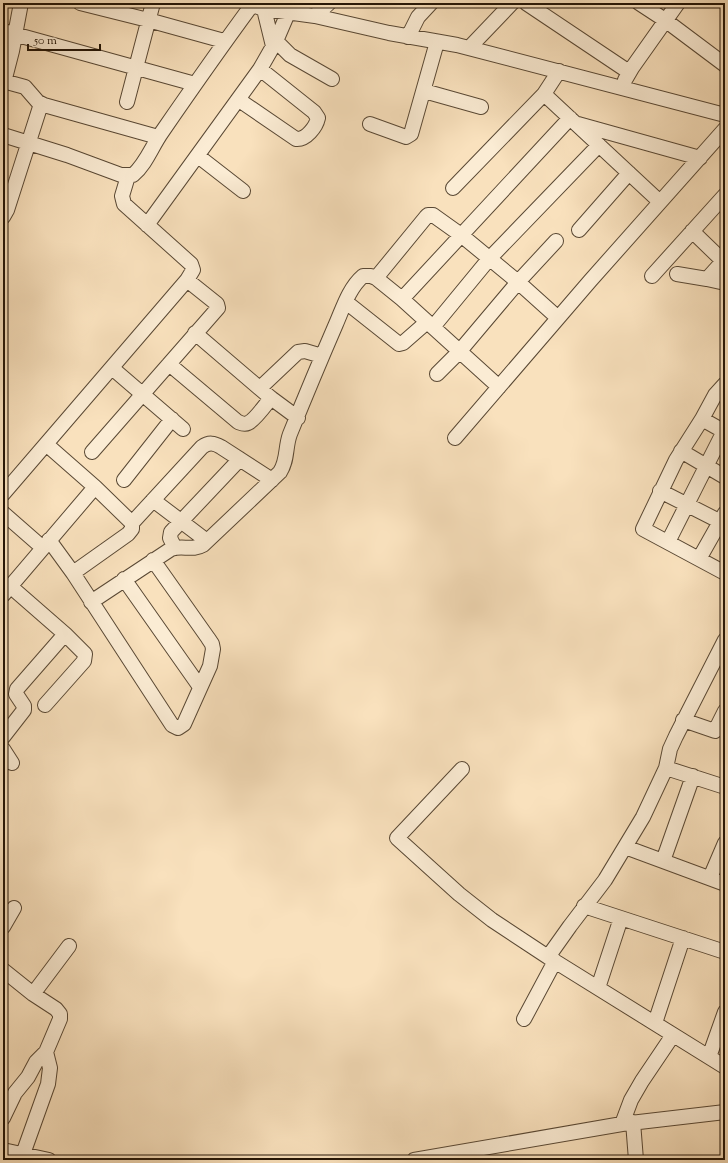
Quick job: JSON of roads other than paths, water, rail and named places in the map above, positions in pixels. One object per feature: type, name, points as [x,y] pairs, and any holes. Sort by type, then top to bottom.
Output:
[{"type":"street","points":[[20,3],[9,32],[4,82],[25,87],[40,104],[158,137]]},
{"type":"street","points":[[80,3],[224,41]]},
{"type":"street","points":[[127,102],[152,3]]},
{"type":"street","points":[[315,16],[329,3]]},
{"type":"street","points":[[408,37],[418,18],[432,3]]},
{"type":"street","points":[[469,48],[512,3]]},
{"type":"street","points":[[526,3],[629,72]]},
{"type":"street","points":[[639,3],[665,20],[725,65]]},
{"type":"street","points":[[621,88],[629,72],[678,3]]},
{"type":"street","points":[[254,6],[288,13],[315,16],[408,37],[469,48],[725,115]]},
{"type":"street","points":[[3,135],[67,155],[121,175],[133,175],[224,41],[254,6]]},
{"type":"street","points":[[254,6],[275,44],[290,55],[332,79]]},
{"type":"street","points":[[147,225],[260,70],[275,44],[288,13]]},
{"type":"street","points":[[9,32],[195,84]]},
{"type":"street","points":[[370,124],[402,136],[409,136],[413,130],[437,42]]},
{"type":"street","points":[[239,100],[296,139],[302,139],[305,137],[315,124],[318,118],[314,112],[260,70]]},
{"type":"street","points":[[453,188],[544,94],[559,72]]},
{"type":"street","points":[[424,90],[481,107]]},
{"type":"street","points":[[544,94],[660,202]]},
{"type":"street","points":[[3,217],[7,210],[29,143],[40,104]]},
{"type":"street","points":[[573,121],[700,158]]},
{"type":"street","points":[[402,299],[461,235],[573,121]]},
{"type":"street","points":[[455,438],[558,318],[725,129]]},
{"type":"street","points":[[346,302],[399,344],[403,343],[430,324],[489,259],[599,145]]},
{"type":"street","points":[[198,156],[243,191]]},
{"type":"street","points":[[579,230],[629,173]]},
{"type":"street","points":[[3,494],[187,280],[192,272],[192,266],[124,204],[122,196],[128,176]]},
{"type":"street","points":[[652,276],[725,195]]},
{"type":"street","points":[[376,278],[428,215],[433,215],[461,235],[518,282],[558,318]]},
{"type":"street","points":[[692,231],[724,260],[707,279]]},
{"type":"street","points":[[437,374],[459,352],[518,282],[556,241]]},
{"type":"street","points":[[677,274],[725,283]]},
{"type":"street","points":[[91,602],[124,579],[175,548],[199,548],[272,480],[283,467],[290,436],[322,356],[346,302],[355,285],[362,276],[371,276],[376,278],[402,299],[498,387]]},
{"type":"street","points":[[92,452],[218,308],[218,305],[187,280]]},
{"type":"street","points":[[195,333],[298,418]]},
{"type":"street","points":[[260,388],[298,352],[305,351],[322,356]]},
{"type":"street","points":[[170,364],[238,422],[245,424],[251,421],[272,398]]},
{"type":"street","points":[[112,368],[184,429]]},
{"type":"street","points":[[725,384],[715,395],[681,452],[660,491],[644,529],[725,574]]},
{"type":"street","points":[[124,480],[172,419]]},
{"type":"street","points":[[668,542],[724,432],[702,419]]},
{"type":"street","points":[[46,444],[95,487],[132,523]]},
{"type":"street","points":[[72,572],[128,534],[132,529],[132,523],[202,447],[207,444],[216,444],[272,480]]},
{"type":"street","points":[[681,452],[725,477]]},
{"type":"street","points":[[175,548],[170,538],[170,534],[240,459]]},
{"type":"street","points":[[45,705],[84,661],[84,652],[65,634],[7,590],[95,487]]},
{"type":"street","points":[[660,491],[723,520],[699,559]]},
{"type":"street","points":[[153,500],[207,541]]},
{"type":"street","points":[[3,513],[46,544],[72,572],[174,726],[180,727],[184,724],[213,656],[212,644],[154,560]]},
{"type":"street","points":[[124,579],[200,687]]},
{"type":"street","points":[[3,736],[24,710],[24,706],[16,694],[17,689],[65,634]]},
{"type":"street","points":[[524,1019],[552,959],[584,906],[605,880],[643,817],[666,768],[670,749],[683,720],[725,640]]},
{"type":"street","points":[[683,720],[715,731],[725,711]]},
{"type":"street","points":[[3,749],[12,764]]},
{"type":"street","points":[[666,768],[725,787]]},
{"type":"street","points":[[462,769],[397,838],[459,894],[492,920],[725,1067]]},
{"type":"street","points":[[663,861],[693,776]]},
{"type":"street","points":[[710,878],[725,843]]},
{"type":"street","points":[[625,847],[725,884]]},
{"type":"street","points":[[584,906],[725,952]]},
{"type":"street","points":[[3,927],[14,908]]},
{"type":"street","points":[[598,988],[621,918]]},
{"type":"street","points":[[655,1023],[683,938]]},
{"type":"street","points":[[33,994],[69,946]]},
{"type":"street","points":[[3,970],[33,994],[56,1009],[60,1014],[60,1019],[46,1052],[36,1062],[28,1076],[15,1093],[3,1118]]},
{"type":"street","points":[[709,1057],[725,1012]]},
{"type":"street","points":[[636,1160],[627,1123],[631,1100],[673,1035]]},
{"type":"street","points":[[23,1154],[48,1084],[50,1068],[46,1052]]},
{"type":"street","points":[[414,1160],[627,1123],[725,1112]]},
{"type":"street","points":[[3,1150],[49,1160]]}]
